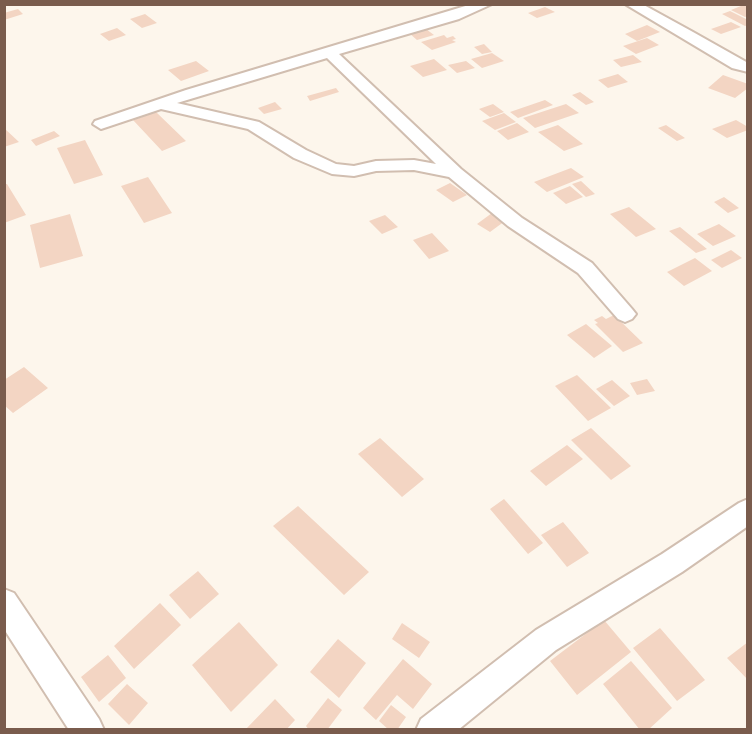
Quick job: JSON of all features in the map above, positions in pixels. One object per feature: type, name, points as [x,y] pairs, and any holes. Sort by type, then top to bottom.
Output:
[{"type":"street","points":[[101,124],[191,93],[454,16],[486,4]]},
{"type":"street","points":[[631,4],[737,65],[747,68]]},
{"type":"street","points":[[329,52],[456,173],[515,222],[585,268],[625,314]]},
{"type":"street","points":[[161,105],[253,125],[300,154],[332,169],[354,171],[376,166],[414,165],[456,173]]},
{"type":"street","points":[[432,729],[546,640],[672,563],[747,511]]},
{"type":"street","points":[[4,603],[88,729]]},
{"type":"building","points":[[746,4],[748,16],[745,17],[731,10]]},
{"type":"building","points":[[545,7],[555,12],[537,18],[528,13]]},
{"type":"building","points":[[18,9],[23,14],[4,20],[4,13]]},
{"type":"building","points":[[730,11],[748,20],[748,25],[745,26],[722,14]]},
{"type":"building","points":[[145,14],[157,23],[142,28],[130,19]]},
{"type":"building","points":[[731,22],[741,27],[721,34],[711,29]]},
{"type":"building","points":[[647,25],[660,32],[637,41],[625,34]]},
{"type":"building","points":[[117,28],[126,35],[109,41],[100,34]]},
{"type":"building","points":[[426,29],[434,35],[417,40],[409,33]]},
{"type":"building","points":[[444,35],[447,38],[453,36],[456,39],[452,40],[456,42],[432,50],[421,42]]},
{"type":"building","points":[[647,38],[659,45],[636,54],[623,46]]},
{"type":"building","points":[[484,44],[492,52],[482,54],[474,47]]},
{"type":"building","points":[[492,53],[504,61],[482,68],[471,59]]},
{"type":"building","points":[[633,55],[642,62],[621,67],[613,60]]},
{"type":"building","points":[[434,59],[447,70],[423,77],[410,66]]},
{"type":"building","points":[[196,61],[209,71],[181,81],[168,70]]},
{"type":"building","points":[[466,61],[475,68],[457,73],[448,65]]},
{"type":"building","points":[[618,74],[628,82],[608,88],[598,80]]},
{"type":"building","points":[[723,75],[748,84],[748,88],[735,98],[708,88]]},
{"type":"building","points":[[336,88],[339,92],[310,101],[307,96]]},
{"type":"building","points":[[580,92],[594,102],[586,105],[572,95]]},
{"type":"building","points":[[545,100],[553,105],[518,118],[510,112]]},
{"type":"building","points":[[275,102],[282,109],[264,114],[258,108]]},
{"type":"building","points":[[493,104],[504,112],[490,117],[479,109]]},
{"type":"building","points":[[566,104],[579,113],[535,128],[523,118]]},
{"type":"building","points":[[156,112],[186,141],[162,151],[133,120]]},
{"type":"building","points":[[504,113],[516,122],[495,130],[482,121]]},
{"type":"building","points":[[736,120],[748,127],[748,130],[727,138],[712,129]]},
{"type":"building","points":[[517,123],[529,132],[508,140],[497,131]]},
{"type":"building","points":[[558,125],[583,144],[564,151],[538,132]]},
{"type":"building","points":[[666,125],[685,138],[677,141],[658,128]]},
{"type":"building","points":[[4,128],[19,142],[4,147]]},
{"type":"building","points":[[54,131],[60,136],[36,146],[31,140]]},
{"type":"building","points":[[85,140],[103,175],[74,184],[57,148]]},
{"type":"building","points":[[571,168],[584,177],[547,192],[534,182]]},
{"type":"building","points":[[148,177],[172,213],[144,223],[121,186]]},
{"type":"building","points":[[581,181],[595,194],[586,197],[572,184]]},
{"type":"building","points":[[450,183],[467,195],[453,202],[436,190]]},
{"type":"building","points":[[4,184],[7,184],[26,215],[4,223]]},
{"type":"building","points":[[570,186],[583,197],[566,204],[553,193]]},
{"type":"building","points":[[724,197],[739,208],[728,213],[714,202]]},
{"type":"building","points":[[629,207],[656,229],[636,237],[610,214]]},
{"type":"building","points":[[492,213],[505,221],[490,232],[477,224]]},
{"type":"building","points":[[70,214],[83,256],[40,268],[30,225]]},
{"type":"building","points":[[385,215],[398,227],[382,234],[369,221]]},
{"type":"building","points":[[719,224],[736,236],[713,246],[697,234]]},
{"type":"building","points":[[680,227],[707,249],[696,253],[669,231]]},
{"type":"building","points":[[432,233],[449,251],[429,259],[413,240]]},
{"type":"building","points":[[731,250],[742,258],[722,268],[711,260]]},
{"type":"building","points":[[695,258],[712,271],[684,286],[667,272]]},
{"type":"building","points":[[614,315],[643,343],[623,352],[595,324],[598,323],[594,320],[602,316],[606,319]]},
{"type":"building","points":[[586,324],[612,346],[594,358],[567,335]]},
{"type":"building","points":[[24,367],[48,388],[13,413],[4,405],[4,380]]},
{"type":"building","points":[[577,375],[611,408],[588,421],[555,386]]},
{"type":"building","points":[[647,379],[655,391],[637,395],[630,383]]},
{"type":"building","points":[[612,380],[630,396],[614,406],[596,389]]},
{"type":"building","points":[[591,428],[631,466],[611,480],[571,440]]},
{"type":"building","points":[[380,438],[424,479],[402,497],[358,454]]},
{"type":"building","points":[[567,445],[583,459],[546,486],[530,471]]},
{"type":"building","points":[[504,499],[543,543],[528,554],[490,509]]},
{"type":"building","points":[[298,506],[369,572],[344,595],[273,526]]},
{"type":"building","points":[[563,522],[589,553],[567,567],[541,535]]},
{"type":"building","points":[[198,571],[219,594],[190,619],[169,595]]},
{"type":"building","points":[[160,603],[181,625],[134,669],[114,646]]},
{"type":"building","points":[[604,620],[631,652],[577,695],[550,661]]},
{"type":"building","points":[[239,622],[278,665],[231,712],[192,665]]},
{"type":"building","points":[[402,623],[430,642],[419,658],[392,639]]},
{"type":"building","points":[[660,628],[705,680],[677,701],[633,648]]},
{"type":"building","points":[[338,639],[366,663],[339,698],[310,672]]},
{"type":"building","points":[[748,642],[748,680],[727,658]]},
{"type":"building","points":[[108,655],[126,678],[99,702],[81,677]]},
{"type":"building","points":[[403,659],[432,684],[413,709],[397,695],[376,720],[363,708]]},
{"type":"building","points":[[631,661],[672,708],[648,730],[640,730],[603,684]]},
{"type":"building","points":[[127,684],[148,703],[129,725],[108,704]]},
{"type":"building","points":[[328,698],[342,710],[327,730],[309,730],[306,726]]},
{"type":"building","points":[[275,699],[295,720],[286,730],[245,730]]},
{"type":"building","points":[[391,705],[406,717],[397,730],[389,730],[379,721]]}]
